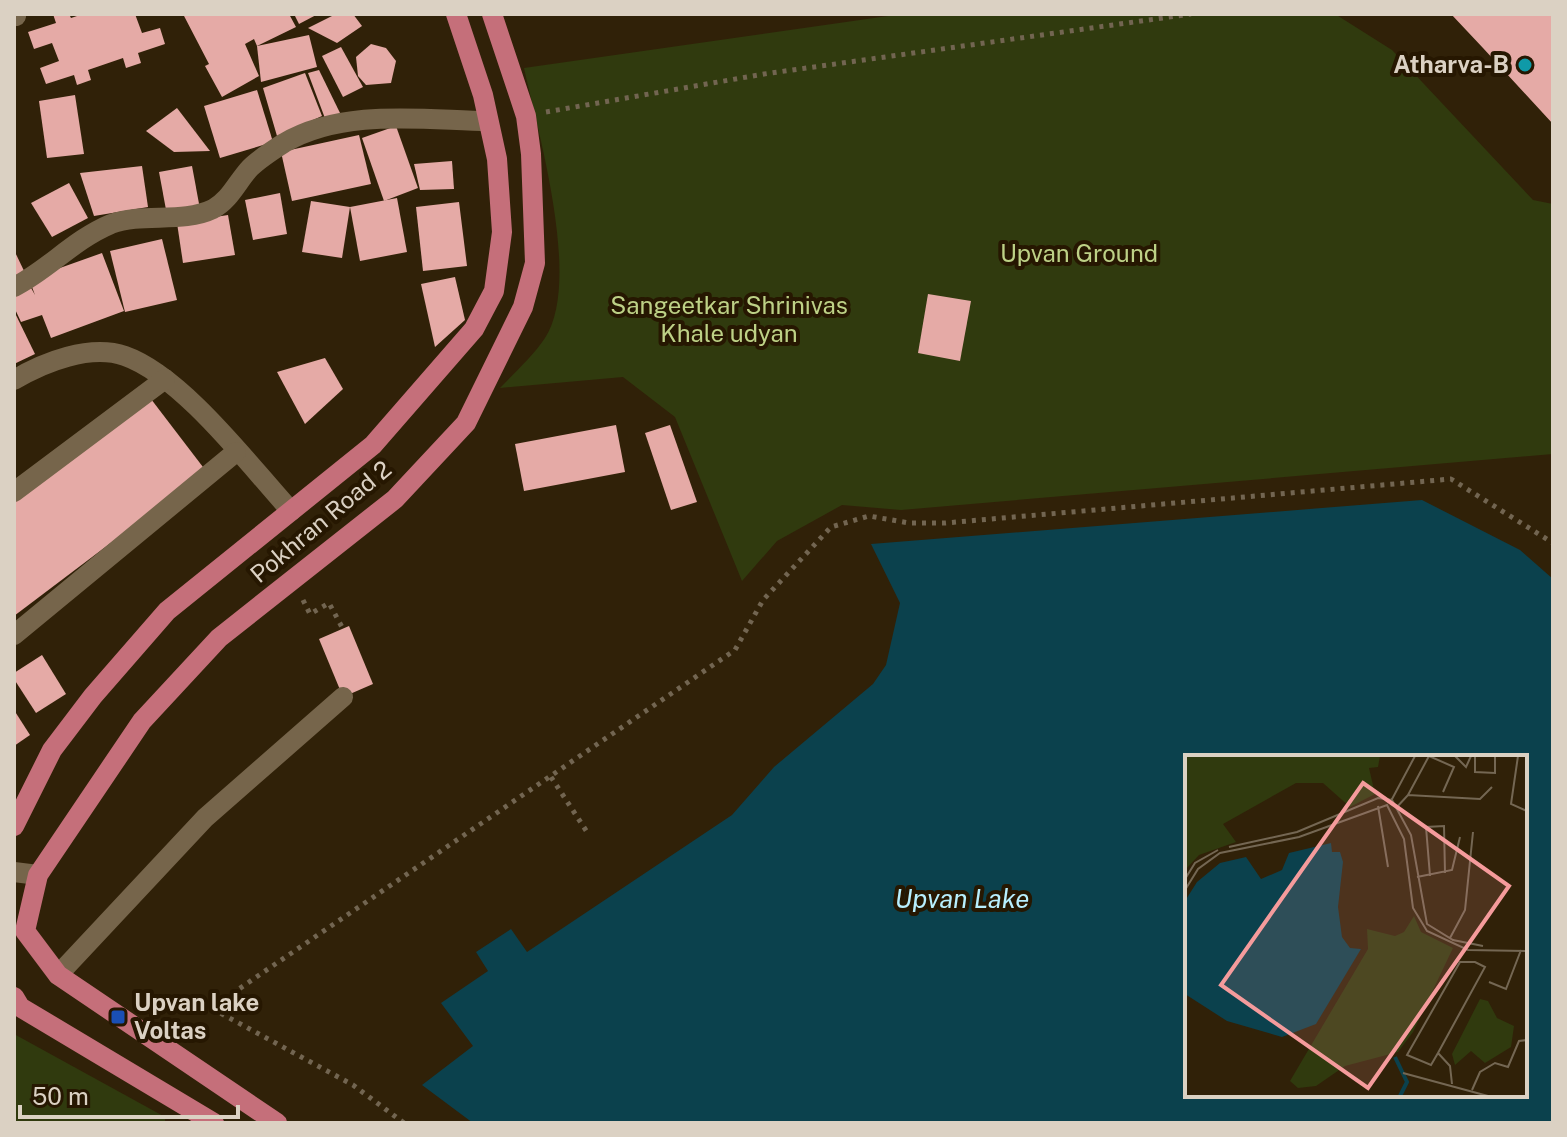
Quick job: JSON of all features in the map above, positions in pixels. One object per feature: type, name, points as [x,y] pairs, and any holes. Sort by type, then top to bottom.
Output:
[{"type":"main road","name":"Pokhran Road 2","points":[[14,826],[52,750],[93,696],[158,622],[373,445],[474,329],[494,291],[502,232],[497,159],[456,14]]},
{"type":"main road","name":"Pokhran Road 2","points":[[20,930],[38,875],[142,721],[219,638],[395,499],[466,423],[523,307],[535,263],[531,154],[526,116],[492,14]]},
{"type":"main road","points":[[20,930],[58,975],[277,1123]]},
{"type":"main road","points":[[14,997],[20,1007],[214,1123]]},
{"type":"street","points":[[14,287],[74,244],[114,223],[184,217],[213,209],[226,200],[250,168],[286,142],[323,127],[374,119],[488,121]]},
{"type":"street","points":[[14,380],[76,354],[123,355],[165,379],[291,511]]},
{"type":"street","points":[[14,492],[165,379]]},
{"type":"street","points":[[14,635],[236,452]]},
{"type":"street","points":[[58,975],[205,818],[343,697]]},
{"type":"street","points":[[14,872],[38,875]]},
{"type":"path","points":[[526,116],[764,74],[1191,14]]},
{"type":"path","points":[[404,1123],[353,1085],[211,1008],[735,650],[763,600],[831,527],[869,516],[909,523],[945,523],[1451,479],[1553,543]]},
{"type":"path","points":[[310,614],[329,603],[343,629]]},
{"type":"path","points":[[551,777],[589,835]]},
{"type":"green space","name":"Upvan Ground","points":[[902,14],[1335,14],[1392,50],[1533,200],[1553,204],[1553,454],[901,510],[842,505],[777,541],[742,581],[675,417],[623,377],[500,388],[545,338],[555,313],[559,281],[554,206],[524,68]]},
{"type":"green space","points":[[14,1034],[165,1117],[165,1123],[14,1123]]},
{"type":"water","name":"Upvan Lake","points":[[1422,500],[1520,550],[1553,579],[1553,1123],[473,1123],[422,1085],[473,1046],[441,1003],[488,971],[476,952],[511,929],[527,952],[732,815],[774,767],[873,684],[886,665],[900,603],[871,544]]},
{"type":"building","points":[[53,14],[69,14],[71,18],[83,14],[135,14],[142,33],[160,28],[165,44],[138,53],[141,63],[126,68],[123,58],[88,70],[91,80],[77,85],[74,75],[46,84],[40,68],[59,61],[52,43],[34,49],[28,32],[56,23]]},
{"type":"building","points":[[183,14],[289,14],[296,27],[257,46],[254,39],[245,44],[259,76],[222,97]]},
{"type":"building","points":[[294,14],[318,14],[299,24]]},
{"type":"building","points":[[336,14],[353,14],[362,26],[337,43],[308,28]]},
{"type":"building","name":"Atharva-B","points":[[1451,14],[1553,14],[1553,124],[1483,48]]},
{"type":"building","points":[[309,35],[317,67],[261,82],[257,46]]},
{"type":"building","points":[[371,44],[386,48],[396,61],[391,83],[366,85],[358,76],[356,57]]},
{"type":"building","points":[[341,47],[363,87],[343,97],[322,56]]},
{"type":"building","points":[[319,70],[341,115],[326,121],[308,73]]},
{"type":"building","points":[[305,73],[322,116],[277,136],[263,88]]},
{"type":"building","points":[[257,90],[273,142],[220,158],[204,106]]},
{"type":"building","points":[[75,95],[84,154],[47,158],[39,101]]},
{"type":"building","points":[[177,108],[210,151],[174,152],[146,131]]},
{"type":"building","points":[[396,126],[418,188],[384,201],[362,138]]},
{"type":"building","points":[[359,135],[371,184],[292,201],[281,152]]},
{"type":"building","points":[[452,161],[454,189],[420,190],[414,164]]},
{"type":"building","points":[[142,166],[148,207],[94,216],[80,173]]},
{"type":"building","points":[[192,166],[200,209],[167,215],[159,172]]},
{"type":"building","points":[[69,183],[88,218],[52,237],[31,203]]},
{"type":"building","points":[[280,193],[287,234],[253,240],[245,200]]},
{"type":"building","points":[[397,198],[407,252],[360,261],[350,207]]},
{"type":"building","points":[[311,201],[350,207],[342,258],[302,252]]},
{"type":"building","points":[[459,202],[467,266],[423,271],[416,207]]},
{"type":"building","points":[[228,215],[235,255],[183,263],[177,223]]},
{"type":"building","points":[[162,239],[177,300],[125,312],[110,251]]},
{"type":"building","points":[[14,250],[26,275],[14,281]]},
{"type":"building","points":[[102,253],[124,311],[51,338],[42,315],[21,322],[14,307],[14,293],[30,286],[35,295],[29,279]]},
{"type":"building","points":[[455,277],[465,320],[435,347],[421,284]]},
{"type":"building","points":[[928,294],[971,301],[960,361],[918,353]]},
{"type":"building","points":[[14,311],[35,354],[14,364]]},
{"type":"building","points":[[325,358],[343,389],[305,424],[277,372]]},
{"type":"building","points":[[151,399],[206,471],[14,616],[14,503]]},
{"type":"building","points":[[616,425],[625,472],[524,491],[515,444]]},
{"type":"building","points":[[670,425],[697,502],[671,510],[645,433]]},
{"type":"building","points":[[349,626],[373,684],[343,697],[319,639]]},
{"type":"building","points":[[42,655],[66,694],[36,713],[14,679],[14,673]]},
{"type":"building","points":[[14,710],[30,735],[14,746]]},
{"type":"place","name":"Atharva-B","points":[[1525,65]]},
{"type":"place","name":"Upvan lake Voltas","points":[[118,1017]]},
{"type":"park label","name":"Sangeetkar Shrinivas Khale udyan","points":[[729,320]]}]
